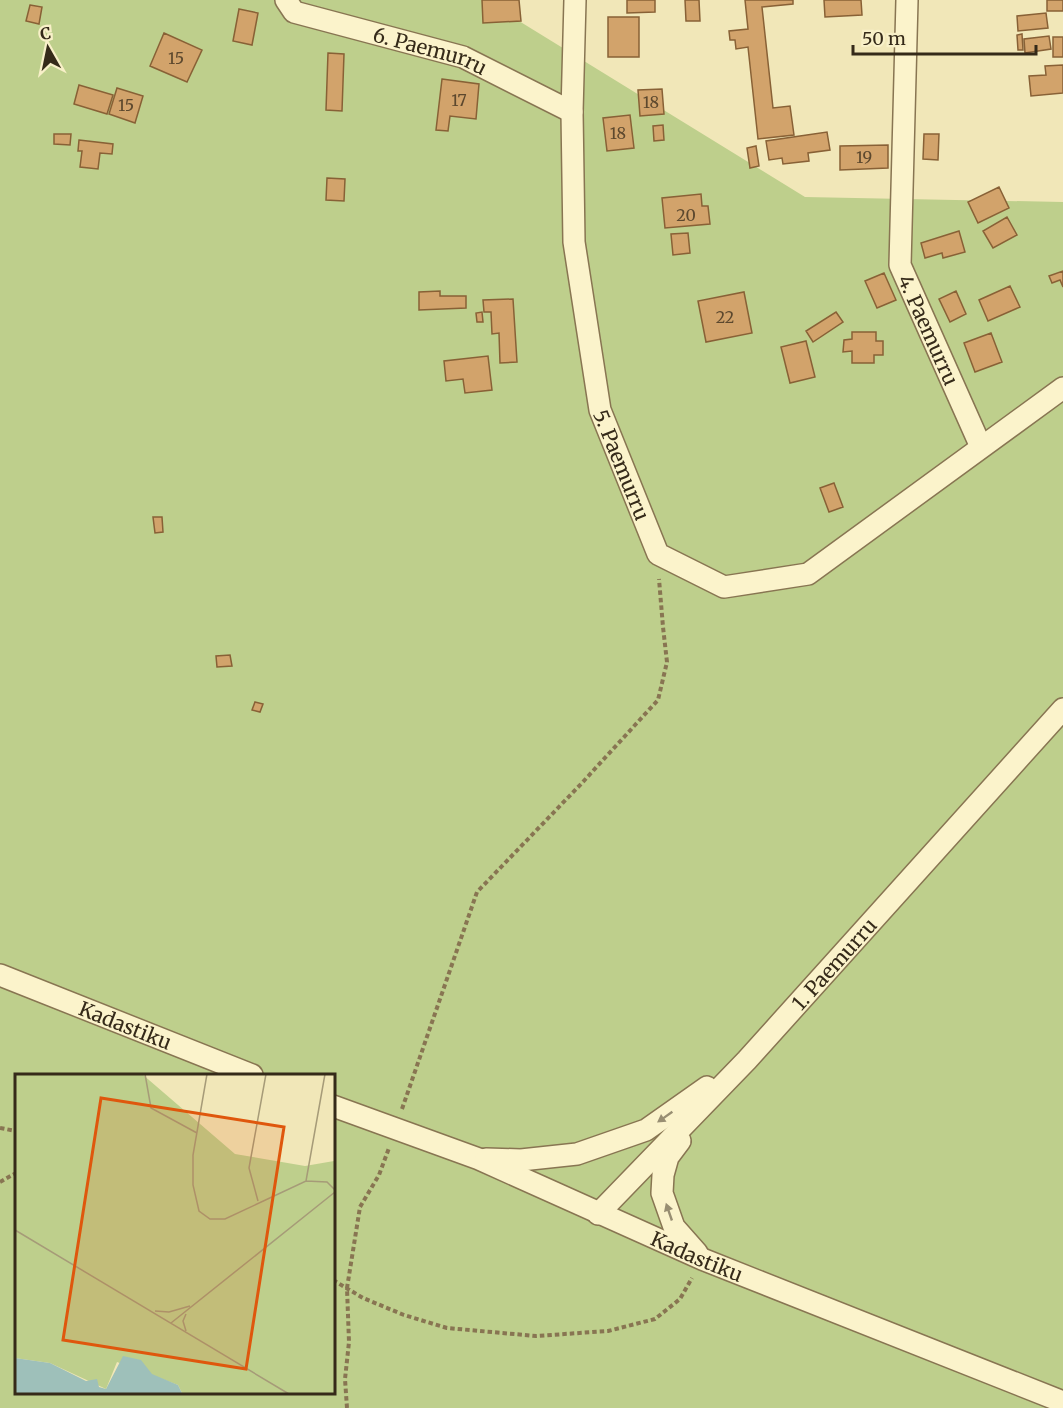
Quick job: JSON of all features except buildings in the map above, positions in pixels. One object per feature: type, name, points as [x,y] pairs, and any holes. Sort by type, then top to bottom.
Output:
[{"type":"street","name":"6. Paemurru","points":[[286,0],[294,12],[463,57],[572,112]]},
{"type":"street","name":"5. Paemurru","points":[[575,0],[572,112],[574,242],[600,410],[658,554]]},
{"type":"street","name":"4. Paemurru","points":[[907,0],[900,265],[981,447]]},
{"type":"street","points":[[658,554],[724,587],[808,574],[1063,388]]},
{"type":"street","name":"1. Paemurru","points":[[598,1214],[747,1060],[1063,709]]},
{"type":"street","name":"Kadastiku","points":[[0,975],[249,1074]]},
{"type":"street","points":[[479,1159],[521,1160],[577,1154],[646,1130],[747,1060]]},
{"type":"street","points":[[702,1259],[674,1227],[662,1193],[663,1175],[668,1156],[747,1060]]},
{"type":"street","name":"Kadastiku","points":[[334,1106],[479,1159],[702,1259],[1063,1402]]},
{"type":"path","points":[[346,1408],[345,1379],[349,1342],[347,1288],[360,1207],[379,1175],[477,892],[658,700],[668,662],[658,554]]},
{"type":"path","points":[[0,1128],[15,1131]]},
{"type":"path","points":[[0,1182],[15,1174]]},
{"type":"path","points":[[334,1281],[363,1298],[404,1315],[447,1328],[536,1336],[608,1331],[655,1319],[680,1299],[702,1259]]},
{"type":"green space","points":[[0,0],[485,0],[805,197],[1063,202],[1063,1408],[0,1408]]}]
